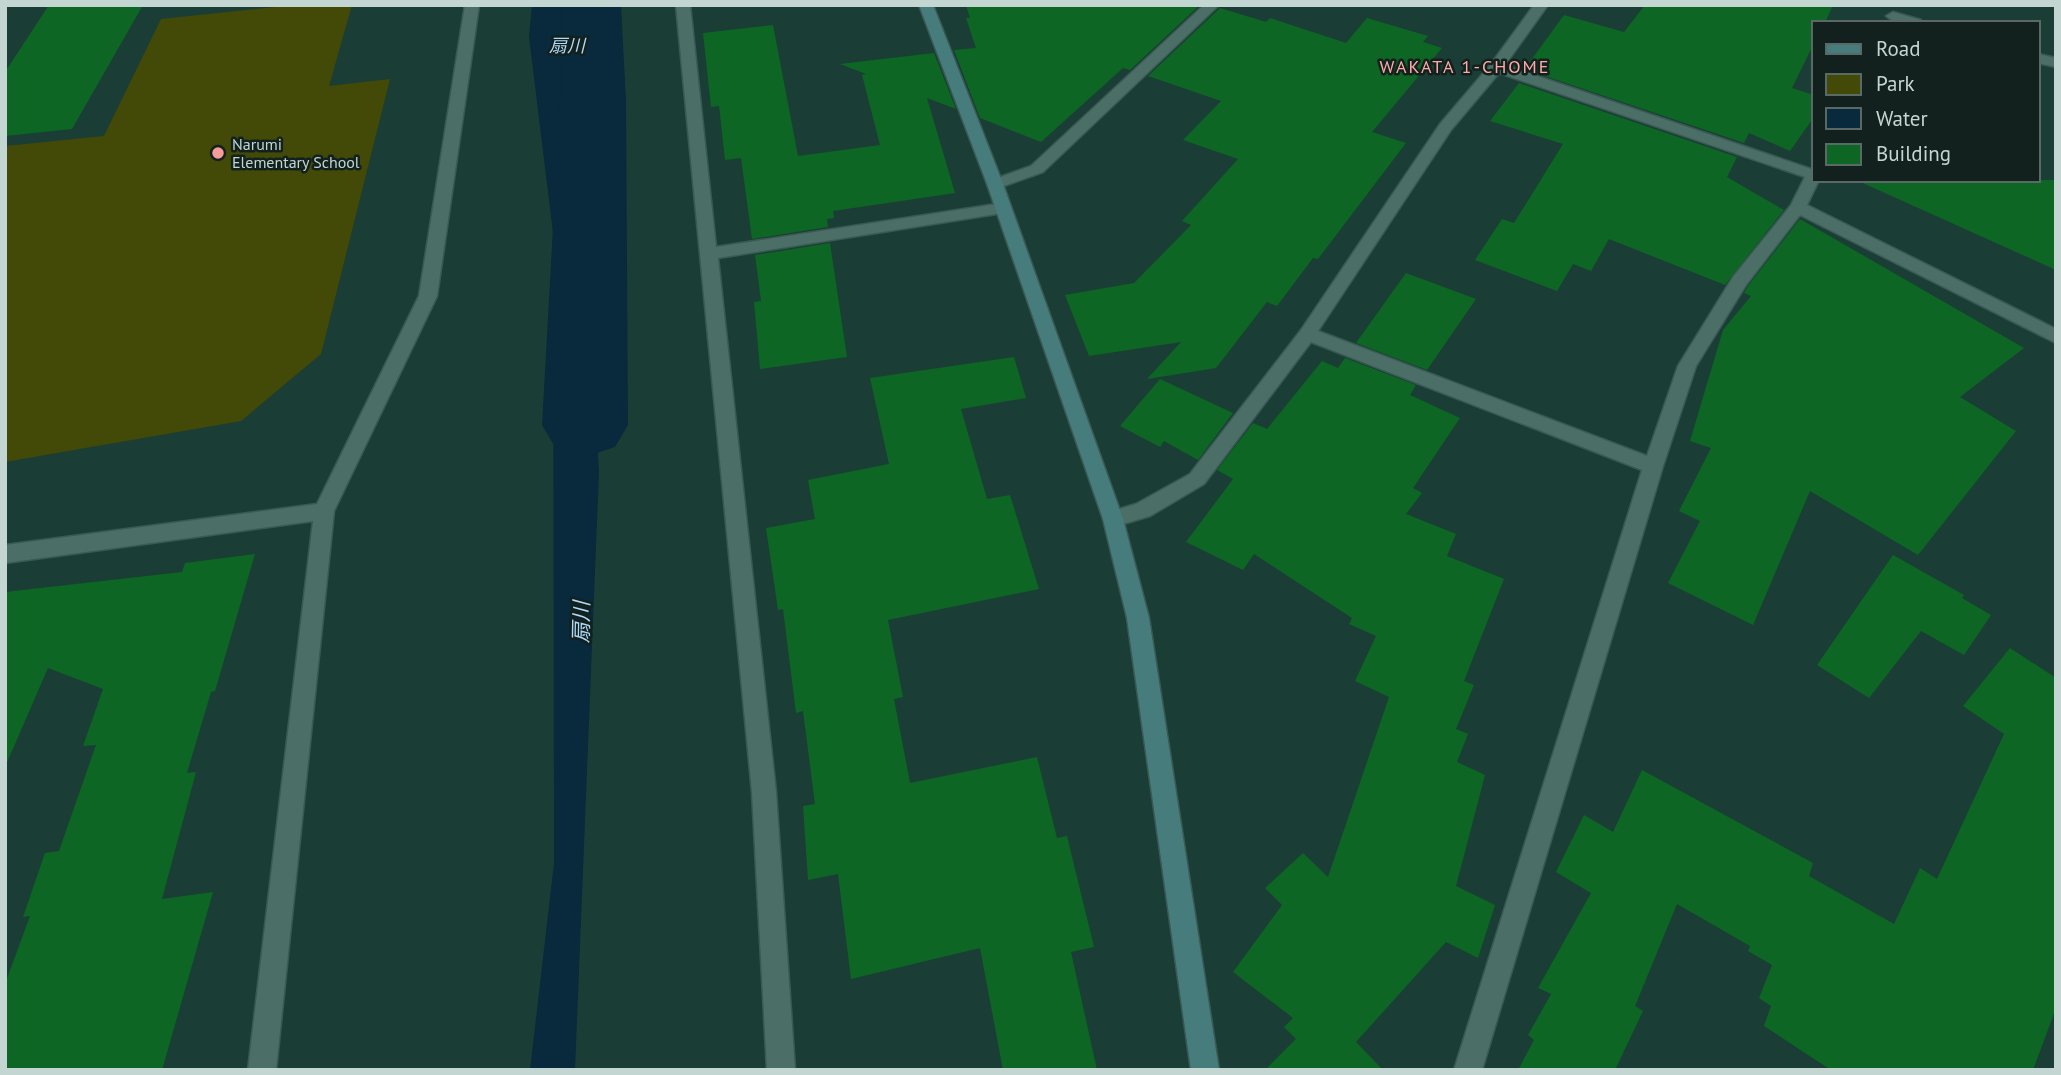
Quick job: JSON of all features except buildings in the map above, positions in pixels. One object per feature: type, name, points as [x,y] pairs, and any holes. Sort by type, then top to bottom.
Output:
[{"type":"street","points":[[262,1070],[324,511],[428,296],[472,5]]},
{"type":"street","points":[[683,5],[764,792],[781,1070]]},
{"type":"street","points":[[926,5],[995,184],[1113,519],[1138,618],[1205,1070]]},
{"type":"street","points":[[995,184],[1037,169],[1212,5]]},
{"type":"street","points":[[1113,519],[1143,510],[1197,479],[1307,334],[1445,127],[1496,67],[1541,5]]},
{"type":"street","points":[[1892,15],[1910,21]]},
{"type":"street","points":[[1496,67],[1812,174]]},
{"type":"street","points":[[1468,1070],[1653,466],[1687,366],[1738,281],[1798,207],[1812,179]]},
{"type":"street","points":[[1798,207],[2056,337]]},
{"type":"street","points":[[708,254],[1003,208]]},
{"type":"street","points":[[1307,334],[1653,466]]},
{"type":"street","points":[[5,554],[324,511]]},
{"type":"green space","name":"Narumi Elementary School","points":[[294,5],[352,5],[329,86],[390,79],[321,354],[241,421],[5,462],[5,146],[104,136],[161,19]]},
{"type":"water","name":"扇川","points":[[532,5],[609,5],[583,205],[599,472],[575,1070],[530,1070],[554,863],[553,233],[529,37]]},
{"type":"waterway","name":"扇川","points":[[585,425],[593,101],[591,5]]},
{"type":"place","name":"Narumi Elementary School","points":[[218,153]]},
{"type":"district","name":"WAKATA 1-CHOME","points":[[1465,66]]}]
